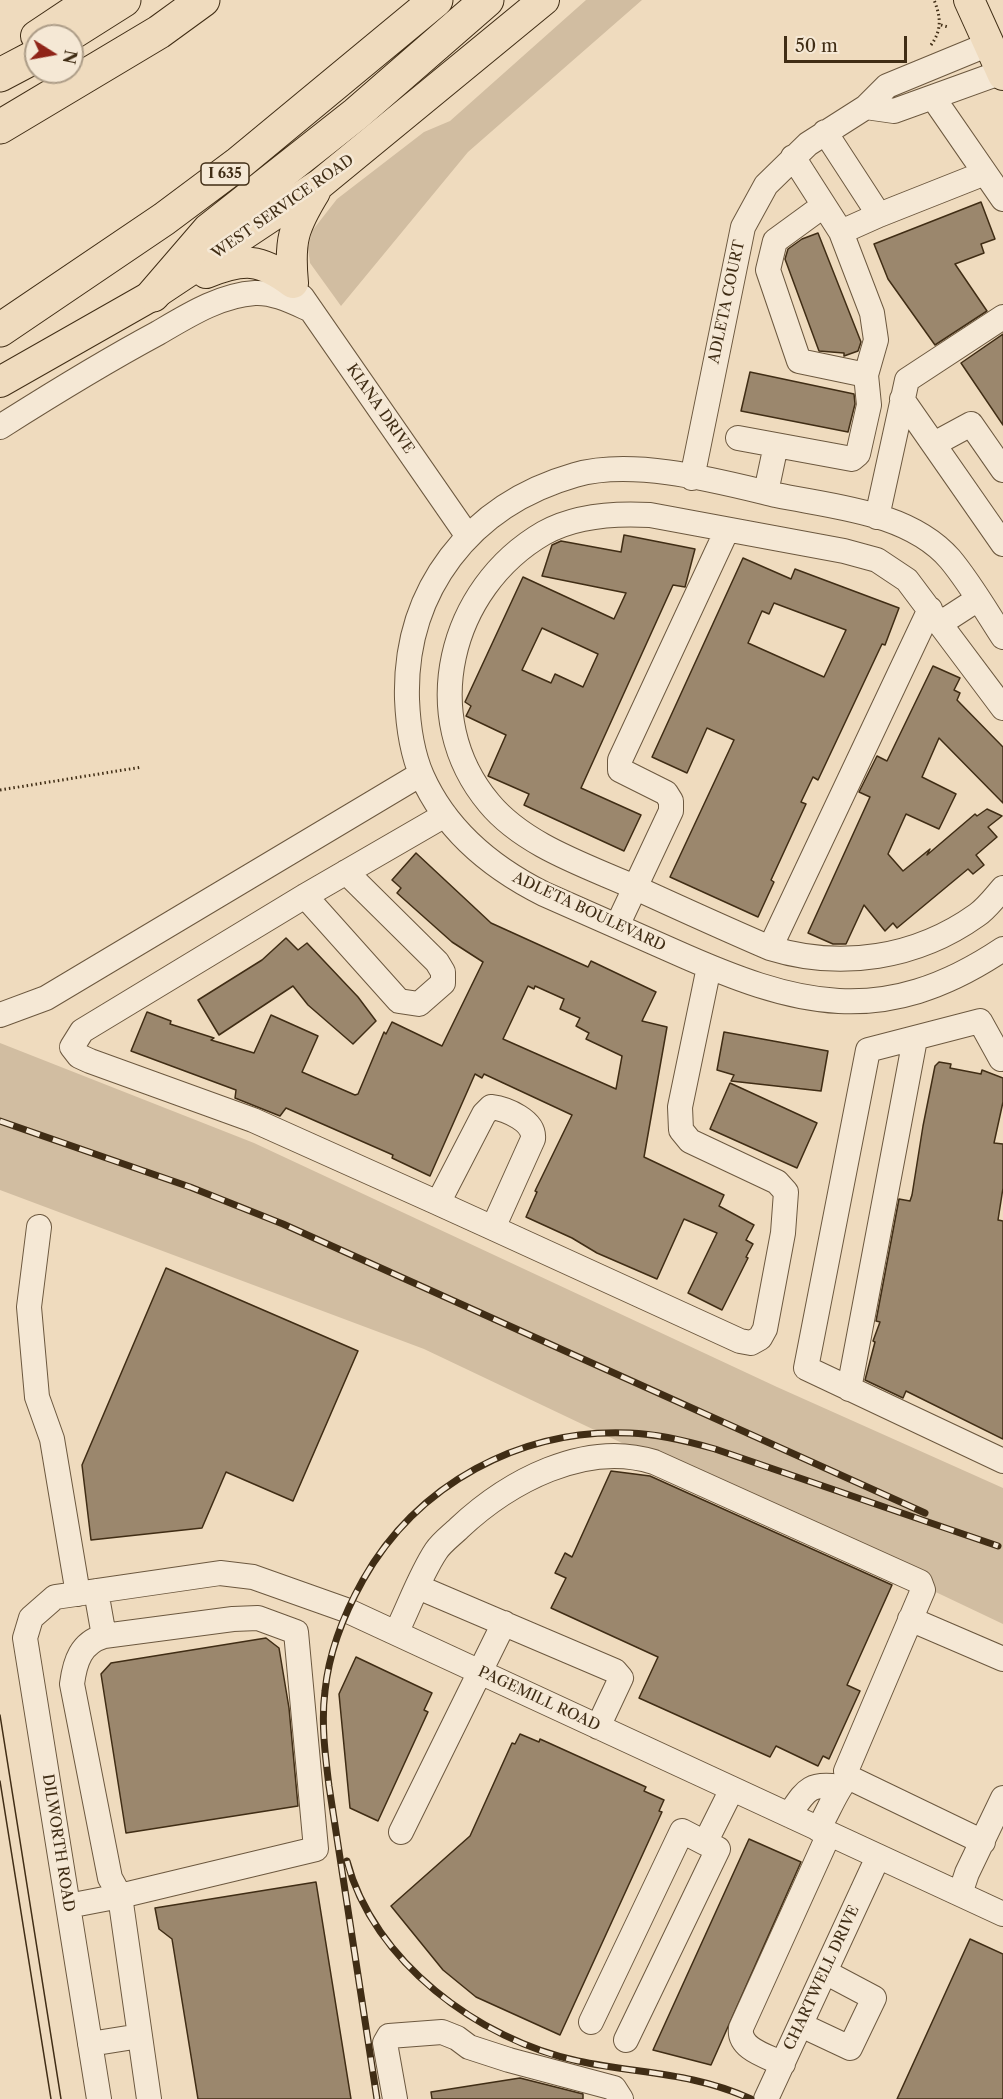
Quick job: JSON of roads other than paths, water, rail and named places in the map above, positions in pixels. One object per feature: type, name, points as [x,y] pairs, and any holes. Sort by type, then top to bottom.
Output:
[{"type":"highway","points":[[84,25],[124,0]]},
{"type":"highway","points":[[0,127],[159,32],[203,0]]},
{"type":"highway","name":"I 635","points":[[0,330],[164,219],[239,163],[436,0]]},
{"type":"highway","points":[[153,295],[209,230],[356,114],[487,0]]},
{"type":"highway","points":[[0,75],[24,62]]},
{"type":"main road","points":[[54,24],[90,0]]},
{"type":"main road","name":"WEST SERVICE ROAD","points":[[0,382],[153,295],[320,184],[544,0]]},
{"type":"main road","points":[[969,0],[1000,58]]},
{"type":"main road","points":[[0,60],[24,44]]},
{"type":"main road","points":[[293,283],[291,256],[296,222],[320,184]]},
{"type":"main road","points":[[153,295],[229,263],[252,262],[272,268],[293,283]]},
{"type":"street","points":[[866,107],[894,111],[933,99],[1000,58]]},
{"type":"street","name":"ADLETA COURT","points":[[692,478],[743,227],[766,185],[793,157],[825,132],[866,107],[887,86],[1000,58]]},
{"type":"street","points":[[933,99],[986,172],[1003,200]]},
{"type":"street","points":[[825,132],[879,215]]},
{"type":"street","points":[[738,438],[852,459],[858,454],[869,405],[867,375],[876,340],[873,322],[841,232],[793,157]]},
{"type":"street","points":[[841,232],[986,172]]},
{"type":"street","points":[[823,206],[776,241],[768,270],[799,361],[867,375]]},
{"type":"street","name":"KIANA DRIVE","points":[[293,283],[468,535]]},
{"type":"street","points":[[0,427],[106,361],[189,315],[229,298],[255,292],[283,297],[311,310]]},
{"type":"street","points":[[877,517],[907,380],[1003,317]]},
{"type":"street","points":[[902,399],[1003,544]]},
{"type":"street","points":[[934,444],[970,424],[1003,470]]},
{"type":"street","points":[[766,492],[776,445]]},
{"type":"street","name":"ADLETA BOULEVARD","points":[[1003,637],[948,557],[928,540],[900,524],[766,492],[649,471],[615,470],[577,474],[536,489],[498,511],[468,535],[450,557],[431,588],[415,626],[407,675],[408,714],[421,774],[445,815],[485,856],[520,882],[709,967],[771,991],[799,998],[852,1002],[876,1000],[928,988],[965,973],[1003,949]]},
{"type":"street","points":[[1003,708],[907,580],[877,560],[844,551],[650,515],[620,514],[581,519],[545,533],[513,557],[478,595],[460,628],[449,673],[452,723],[466,769],[489,804],[521,831],[556,852],[633,891],[770,948],[792,955],[833,960],[872,958],[913,947],[946,933],[978,914],[1003,888]]},
{"type":"street","points":[[617,926],[671,811],[671,801],[666,793],[620,770],[620,760],[727,530]]},
{"type":"street","points":[[770,948],[936,616],[978,599]]},
{"type":"street","points":[[0,1015],[46,998],[421,774]]},
{"type":"street","points":[[445,815],[305,896],[82,1031],[72,1047],[79,1056],[90,1061],[253,1120],[740,1341],[751,1343],[760,1338],[765,1329],[783,1233],[786,1192],[777,1182],[690,1141],[681,1130],[680,1107],[709,967]]},
{"type":"street","points":[[305,896],[399,1001],[407,1005],[419,1004],[443,983],[443,972],[437,962],[346,872]]},
{"type":"street","points":[[1003,1058],[1001,1059],[980,1021],[868,1050],[806,1368],[1003,1461]]},
{"type":"street","points":[[849,1389],[915,1039]]},
{"type":"street","points":[[438,1203],[484,1114],[491,1107],[497,1108],[530,1124],[534,1131],[533,1139],[493,1228]]},
{"type":"street","points":[[39,1227],[30,1307],[37,1397],[52,1439],[76,1594],[104,1636]]},
{"type":"street","points":[[396,1633],[437,1550],[485,1504],[552,1468],[610,1454],[638,1456],[654,1461],[920,1582],[922,1590],[846,1771],[824,1832],[741,2028],[742,2040],[747,2046],[783,2064]]},
{"type":"street","name":"PAGEMILL ROAD","points":[[76,1594],[220,1573],[253,1577],[317,1600],[396,1633],[1003,1914]]},
{"type":"street","points":[[418,1587],[615,1671],[621,1678],[598,1727]]},
{"type":"street","name":"DILWORTH ROAD","points":[[76,1594],[31,1618],[25,1638],[99,2099]]},
{"type":"street","points":[[68,1906],[120,1896],[316,1848],[296,1632],[317,1600]]},
{"type":"street","points":[[149,2099],[120,1896],[110,1878],[72,1684],[76,1660],[91,1640],[104,1636],[233,1619],[258,1618],[296,1632]]},
{"type":"street","points":[[910,1619],[1003,1659]]},
{"type":"street","points":[[401,1832],[504,1623]]},
{"type":"street","points":[[33,1693],[72,1684]]},
{"type":"street","points":[[789,1815],[812,1786],[843,1782],[983,1842]]},
{"type":"street","points":[[705,1843],[732,1789]]},
{"type":"street","points":[[960,1894],[967,1873],[1003,1798]]},
{"type":"street","points":[[591,2022],[682,1831],[718,1850],[626,2040]]},
{"type":"street","name":"CHARTWELL DRIVE","points":[[766,2099],[878,1857]]},
{"type":"street","points":[[801,2025],[850,2048],[874,1998],[825,1972]]},
{"type":"street","points":[[394,2099],[385,2043],[389,2036],[442,2032],[457,2038],[469,2047],[508,2060],[614,2088],[621,2099]]},
{"type":"street","points":[[90,2044],[140,2036]]},
{"type":"tram line","points":[[0,1715],[61,2099]]},
{"type":"tram line","points":[[0,1781],[51,2099]]},
{"type":"railway","points":[[0,1121],[190,1187],[283,1224],[925,1513]]},
{"type":"railway","points":[[377,2099],[329,1786],[323,1714],[330,1662],[338,1633],[350,1606],[363,1580],[386,1546],[412,1516],[442,1490],[476,1469],[512,1452],[550,1440],[589,1434],[630,1433],[673,1438],[715,1449],[998,1546]]},
{"type":"railway","points":[[347,1861],[360,1897],[380,1931],[405,1963],[435,1991],[468,2015],[504,2035],[541,2050],[578,2061],[686,2079],[729,2090],[751,2099]]}]
